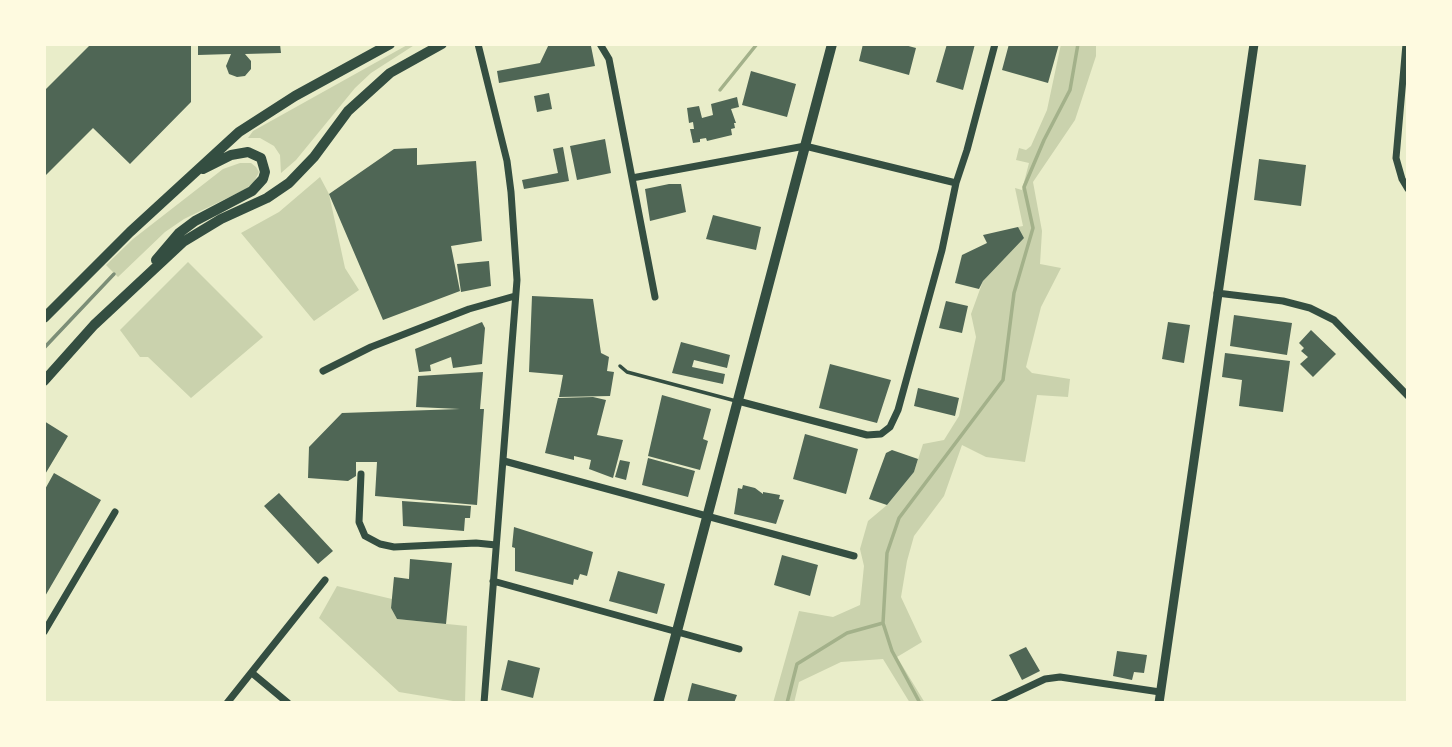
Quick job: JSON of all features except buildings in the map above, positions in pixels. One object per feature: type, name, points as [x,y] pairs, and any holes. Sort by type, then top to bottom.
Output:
[{"type":"main road","points":[[44,318],[102,259],[239,132],[295,96],[390,44]]},
{"type":"main road","points":[[44,381],[94,325],[183,242],[221,219],[267,198],[289,183],[314,157],[348,111],[390,73],[442,44]]},
{"type":"main road","points":[[658,703],[832,44]]},
{"type":"main road","points":[[137,285],[179,233],[195,221],[253,191],[263,179],[265,167],[258,156],[244,152],[216,162],[186,179]]},
{"type":"street","points":[[478,44],[502,139],[511,192],[517,280],[493,582],[487,703]]},
{"type":"street","points":[[600,44],[608,59],[655,298]]},
{"type":"street","points":[[738,401],[867,435],[881,435],[890,428],[898,410],[942,250],[956,183],[995,44]]},
{"type":"street","points":[[1159,703],[1254,44]]},
{"type":"street","points":[[1406,44],[1396,158],[1408,189]]},
{"type":"street","points":[[632,178],[806,146],[956,183]]},
{"type":"street","points":[[1217,293],[1283,301],[1310,308],[1334,320],[1408,396]]},
{"type":"street","points":[[323,371],[371,347],[469,309],[515,296]]},
{"type":"street","points":[[503,461],[854,556]]},
{"type":"street","points":[[361,474],[359,522],[365,536],[380,544],[394,547],[476,543],[496,545]]},
{"type":"street","points":[[44,632],[116,512]]},
{"type":"street","points":[[227,703],[325,580]]},
{"type":"street","points":[[493,582],[739,649]]},
{"type":"street","points":[[252,673],[288,703]]},
{"type":"street","points":[[994,703],[1045,679],[1060,677],[1160,692]]},
{"type":"lane","points":[[620,366],[628,372],[738,401]]},
{"type":"green space","points":[[409,44],[416,44],[371,73],[355,88],[296,160],[281,173],[280,155],[274,146],[260,138],[248,138],[253,131]]},
{"type":"green space","points":[[1061,44],[1096,44],[1096,56],[1075,120],[1033,182],[1042,231],[1040,264],[1061,268],[1041,307],[1026,367],[1032,373],[1070,379],[1068,397],[1037,395],[1025,462],[986,457],[962,445],[944,496],[914,536],[901,597],[922,642],[897,657],[925,703],[910,703],[883,659],[841,662],[799,682],[794,703],[773,703],[799,611],[833,617],[860,605],[864,566],[860,549],[868,521],[887,505],[914,472],[923,444],[944,440],[959,416],[976,337],[971,314],[983,281],[1018,227],[1023,226],[1015,188],[1022,190],[1029,163],[1016,160],[1019,148],[1026,150],[1031,146],[1047,110]]},
{"type":"green space","points":[[240,163],[251,163],[256,167],[259,172],[253,184],[184,219],[165,232],[118,277],[106,265],[133,239],[223,169]]},
{"type":"green space","points":[[320,177],[329,194],[345,268],[359,290],[314,321],[241,233],[279,212]]},
{"type":"green space","points":[[188,262],[263,337],[191,398],[148,357],[140,357],[120,330]]},
{"type":"green space","points":[[337,586],[392,599],[391,608],[397,619],[467,626],[465,703],[399,692],[319,618]]},
{"type":"waterway","points":[[720,90],[757,44]]},
{"type":"waterway","points":[[787,703],[797,664],[847,633],[883,623],[887,553],[899,518],[1003,380],[1014,293],[1033,228],[1024,187],[1070,90],[1078,44]]},
{"type":"waterway","points":[[883,623],[892,651],[920,703]]},
{"type":"railway","points":[[44,348],[114,274]]}]
